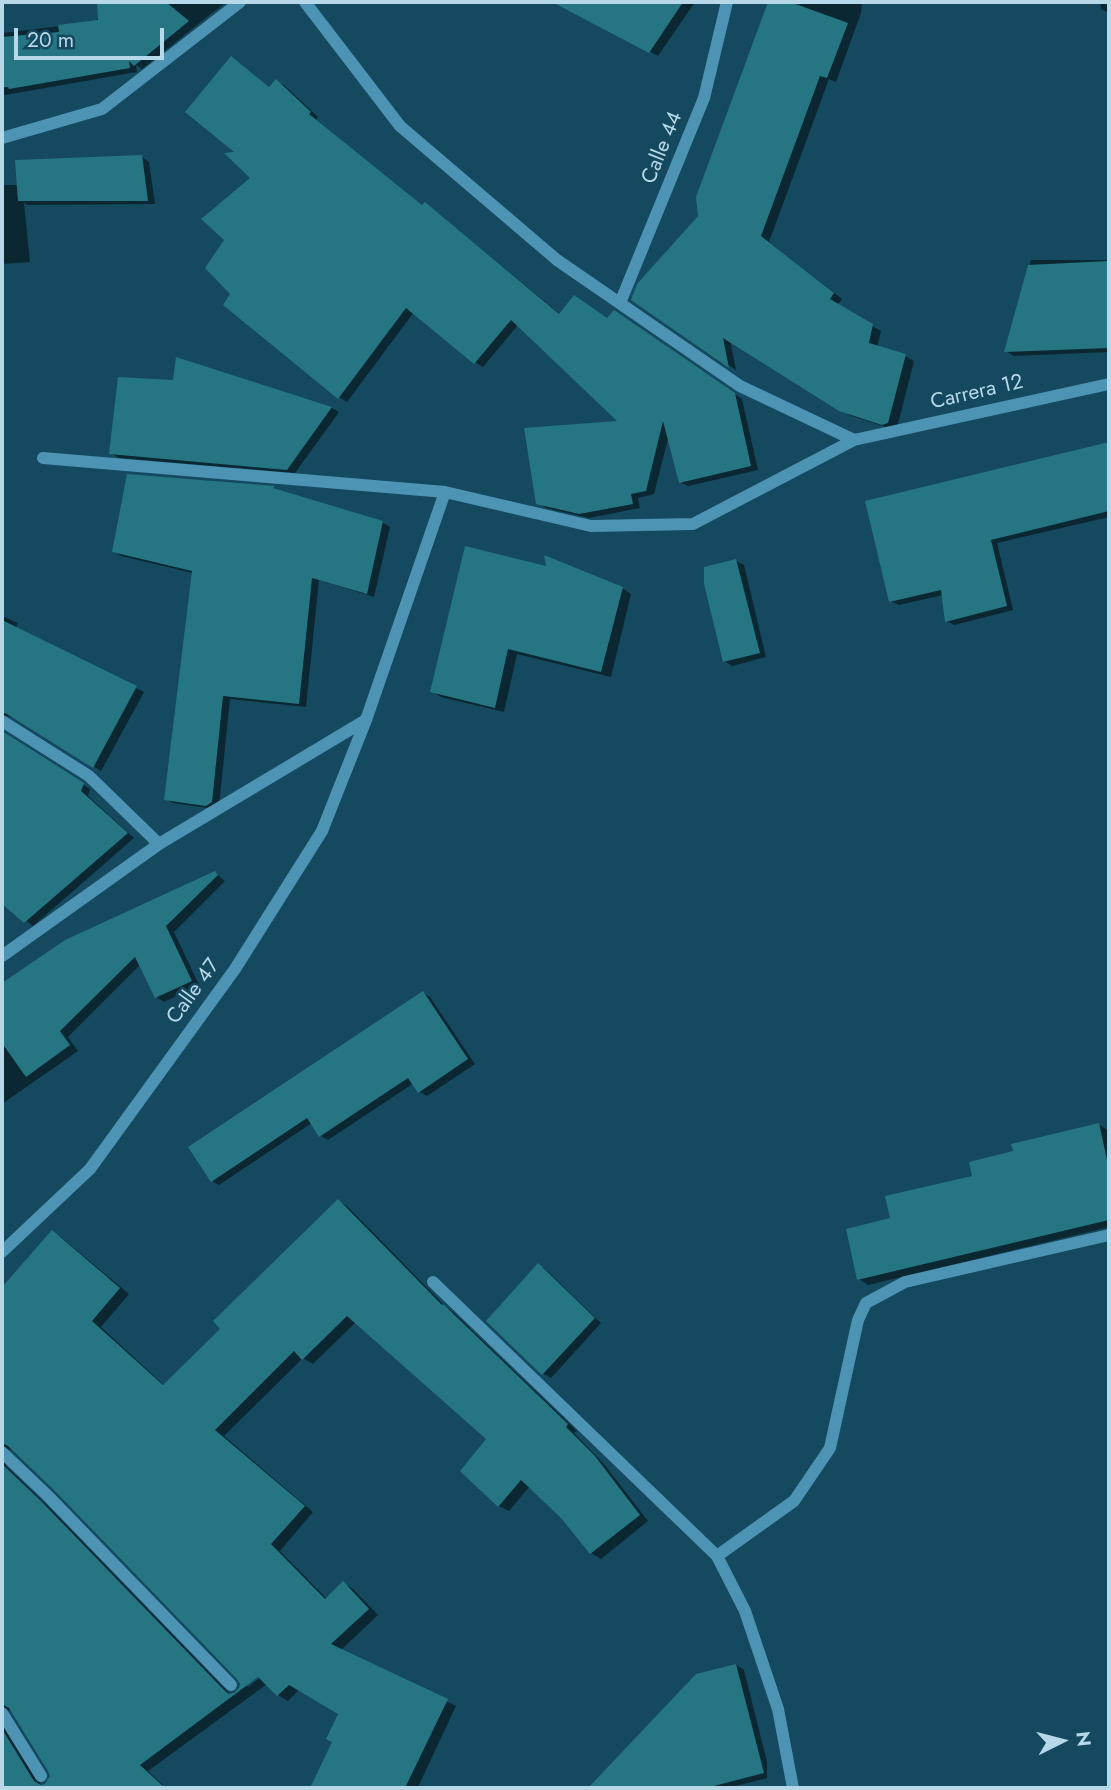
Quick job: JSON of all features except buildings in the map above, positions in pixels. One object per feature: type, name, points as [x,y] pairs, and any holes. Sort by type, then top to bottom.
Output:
[{"type":"street","points":[[2,138],[102,108],[240,2]]},
{"type":"street","points":[[305,2],[400,126],[557,260],[740,386],[854,440]]},
{"type":"street","name":"Calle 44","points":[[620,303],[705,98],[727,2]]},
{"type":"street","name":"Carrera 12","points":[[43,458],[445,492],[591,526],[693,524],[854,440],[1109,384]]},
{"type":"street","name":"Calle 47","points":[[2,1252],[90,1170],[235,969],[322,831],[366,720],[445,492]]},
{"type":"street","points":[[2,956],[159,844],[366,720]]},
{"type":"street","points":[[2,721],[89,776],[159,844]]},
{"type":"street","points":[[717,1556],[793,1501],[830,1448],[858,1320],[866,1303],[905,1282],[1109,1235]]},
{"type":"street","points":[[433,1282],[717,1556],[745,1611],[774,1696],[793,1788]]},
{"type":"street","points":[[2,1452],[231,1685]]},
{"type":"street","points":[[2,1713],[41,1776]]}]
